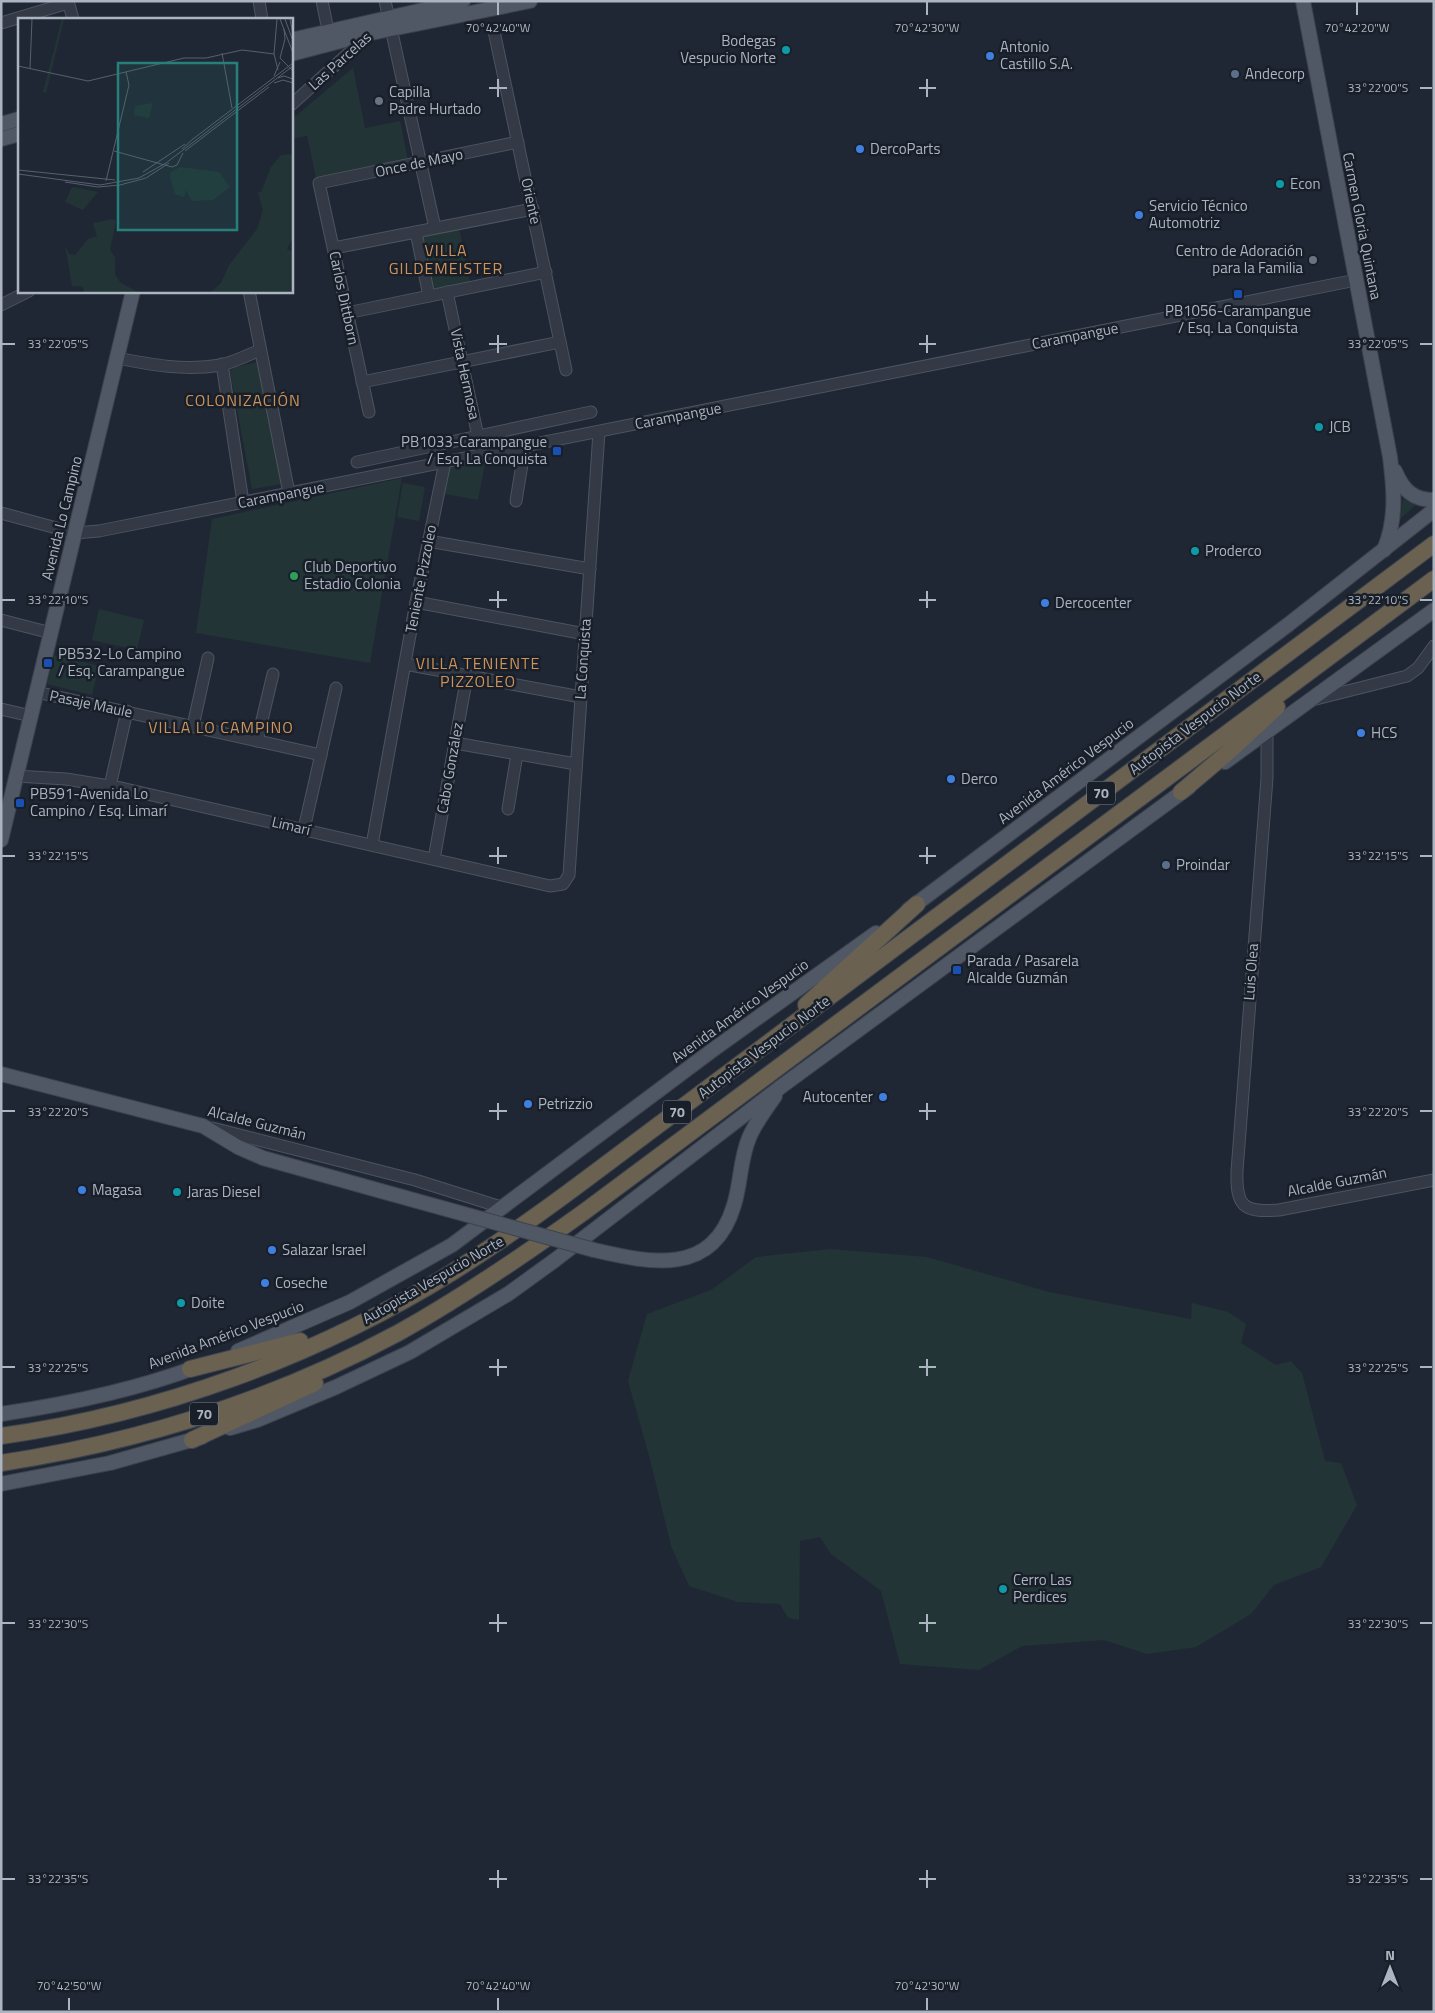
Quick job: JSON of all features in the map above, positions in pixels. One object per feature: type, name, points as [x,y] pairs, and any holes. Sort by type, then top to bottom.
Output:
[{"type":"highway","name":"Autopista Vespucio Norte","points":[[1,1436],[109,1416],[184,1394],[299,1352],[377,1314],[451,1273],[522,1226],[770,1043],[1434,544]]},
{"type":"highway","name":"Autopista Vespucio Norte","points":[[1,1463],[99,1444],[191,1419],[295,1381],[396,1334],[482,1284],[578,1217],[1434,579]]},
{"type":"highway","points":[[1181,792],[1233,748],[1333,654]]},
{"type":"highway","points":[[770,1043],[828,983],[916,904]]},
{"type":"highway","points":[[190,1369],[294,1343],[377,1314]]},
{"type":"highway","points":[[192,1440],[325,1378],[396,1334]]},
{"type":"main road","points":[[292,54],[371,33],[390,22],[462,1]]},
{"type":"main road","points":[[292,40],[328,30],[530,1]]},
{"type":"main road","name":"Carmen Gloria Quintana","points":[[1304,1],[1390,457],[1394,509],[1391,529],[1384,550]]},
{"type":"main road","points":[[1,124],[18,119]]},
{"type":"main road","points":[[1,139],[18,134]]},
{"type":"main road","name":"Avenida Lo Campino","points":[[1,840],[133,292]]},
{"type":"main road","name":"Carmen Gloria Quintana","points":[[1390,457],[1406,491],[1421,499],[1434,500]]},
{"type":"main road","name":"Avenida Américo Vespucio","points":[[1,1414],[96,1396],[190,1369],[290,1330],[350,1302],[436,1255],[504,1208],[714,1049],[916,904],[1384,550],[1434,510]]},
{"type":"main road","points":[[1,1484],[110,1463],[257,1420],[336,1387],[410,1352],[480,1312],[548,1265],[782,1086],[1181,792],[1312,701],[1434,610]]},
{"type":"main road","name":"Alcalde Guzmán","points":[[1,1074],[203,1126]]},
{"type":"main road","points":[[203,1126],[238,1147],[263,1158],[594,1250],[643,1261],[662,1262],[687,1257],[710,1244],[723,1229],[733,1210],[749,1138],[782,1086]]},
{"type":"street","points":[[259,1],[262,18]]},
{"type":"street","points":[[322,1],[328,30]]},
{"type":"street","points":[[385,1],[435,228]]},
{"type":"street","points":[[1,23],[68,2],[73,18]]},
{"type":"street","name":"Oriente","points":[[494,31],[566,370]]},
{"type":"street","name":"Las Parcelas","points":[[292,104],[371,33]]},
{"type":"street","name":"Once de Mayo","points":[[320,183],[518,142]]},
{"type":"street","name":"Carlos Dittborn","points":[[320,183],[369,412]]},
{"type":"street","points":[[334,248],[533,209]]},
{"type":"street","points":[[416,232],[429,296]]},
{"type":"street","points":[[347,313],[546,272]]},
{"type":"street","name":"Carampangue","points":[[1,513],[75,533],[99,530],[1356,280]]},
{"type":"street","points":[[1,305],[27,292]]},
{"type":"street","points":[[249,292],[289,493]]},
{"type":"street","name":"Vista Hermosa","points":[[447,292],[482,455]]},
{"type":"street","points":[[362,382],[560,342]]},
{"type":"street","points":[[117,358],[153,366],[178,368],[222,364],[260,350]]},
{"type":"street","points":[[222,364],[243,502]]},
{"type":"street","points":[[356,462],[590,412]]},
{"type":"street","name":"La Conquista","points":[[563,884],[569,875],[599,432]]},
{"type":"street","points":[[516,501],[526,446]]},
{"type":"street","name":"Teniente Pizzoleo","points":[[372,845],[416,602],[445,462]]},
{"type":"street","points":[[428,541],[590,569]]},
{"type":"street","points":[[416,602],[585,634]]},
{"type":"street","points":[[1,620],[51,633]]},
{"type":"street","points":[[1312,701],[1340,692],[1407,676],[1418,668],[1434,646]]},
{"type":"street","points":[[193,726],[208,658]]},
{"type":"street","points":[[405,664],[581,697]]},
{"type":"street","points":[[258,741],[273,674]]},
{"type":"street","name":"Cabo González","points":[[434,859],[467,676]]},
{"type":"street","points":[[304,829],[336,688]]},
{"type":"street","name":"Pasaje Maule","points":[[36,692],[320,756]]},
{"type":"street","points":[[1,708],[31,716]]},
{"type":"street","points":[[110,786],[127,711]]},
{"type":"street","name":"Luis Olea","points":[[1246,1208],[1241,1203],[1237,1194],[1237,1171],[1267,778],[1267,733]]},
{"type":"street","points":[[455,743],[576,764]]},
{"type":"street","points":[[508,808],[517,754]]},
{"type":"street","name":"Limarí","points":[[16,776],[66,779],[110,786],[550,886],[563,884]]},
{"type":"street","name":"Alcalde Guzmán","points":[[203,1126],[415,1180],[504,1208]]},
{"type":"street","name":"Alcalde Guzmán","points":[[1246,1208],[1259,1211],[1279,1210],[1434,1180]]},
{"type":"shaded area","points":[[353,68],[365,128],[400,121],[408,160],[316,178],[307,136],[292,139],[292,119]]},
{"type":"shaded area","points":[[459,228],[470,282],[434,289],[423,235]]},
{"type":"shaded area","points":[[257,362],[282,484],[252,489],[230,372],[232,368]]},
{"type":"shaded area","points":[[485,463],[478,500],[445,494],[450,468]]},
{"type":"shaded area","name":"Club Deportivo Estadio Colonia","points":[[402,478],[370,663],[196,633],[212,519]]},
{"type":"shaded area","points":[[403,483],[425,487],[419,521],[397,517]]},
{"type":"shaded area","points":[[1403,499],[1416,505],[1400,519]]},
{"type":"shaded area","points":[[99,609],[144,620],[137,650],[92,640]]},
{"type":"shaded area","points":[[54,655],[99,666],[92,695],[47,684]]},
{"type":"shaded area","points":[[831,1249],[927,1257],[1049,1292],[1191,1319],[1192,1303],[1228,1312],[1246,1324],[1241,1343],[1276,1365],[1291,1361],[1302,1373],[1325,1461],[1341,1463],[1357,1505],[1321,1567],[1274,1585],[1251,1614],[1196,1647],[1147,1654],[1104,1640],[1022,1646],[979,1670],[900,1664],[881,1591],[831,1554],[820,1537],[800,1541],[799,1620],[788,1618],[780,1604],[738,1602],[689,1586],[671,1546],[651,1463],[628,1381],[647,1314],[711,1290],[756,1257]]},
{"type":"place","name":"Bodegas Vespucio Norte","points":[[786,50]]},
{"type":"place","name":"Antonio Castillo S.A.","points":[[990,56]]},
{"type":"place","name":"Andecorp","points":[[1235,74]]},
{"type":"place","name":"Capilla Padre Hurtado","points":[[379,101]]},
{"type":"place","name":"DercoParts","points":[[860,149]]},
{"type":"place","name":"Econ","points":[[1280,184]]},
{"type":"place","name":"Servicio Técnico Automotriz","points":[[1139,215]]},
{"type":"place","name":"Centro de Adoración para la Familia","points":[[1313,260]]},
{"type":"place","name":"PB1056-Carampangue / Esq. La Conquista","points":[[1238,294]]},
{"type":"place","name":"JCB","points":[[1319,427]]},
{"type":"place","name":"PB1033-Carampangue / Esq. La Conquista","points":[[557,451]]},
{"type":"place","name":"Proderco","points":[[1195,551]]},
{"type":"place","name":"Club Deportivo Estadio Colonia","points":[[294,576]]},
{"type":"place","name":"Dercocenter","points":[[1045,603]]},
{"type":"place","name":"PB532-Lo Campino / Esq. Carampangue","points":[[48,663]]},
{"type":"place","name":"HCS","points":[[1361,733]]},
{"type":"place","name":"Derco","points":[[951,779]]},
{"type":"place","name":"PB591-Avenida Lo Campino / Esq. Limarí","points":[[20,803]]},
{"type":"place","name":"Proindar","points":[[1166,865]]},
{"type":"place","name":"Parada / Pasarela Alcalde Guzmán","points":[[957,970]]},
{"type":"place","name":"Autocenter","points":[[883,1097]]},
{"type":"place","name":"Petrizzio","points":[[528,1104]]},
{"type":"place","name":"Magasa","points":[[82,1190]]},
{"type":"place","name":"Jaras Diesel","points":[[177,1192]]},
{"type":"place","name":"Salazar Israel","points":[[272,1250]]},
{"type":"place","name":"Coseche","points":[[265,1283]]},
{"type":"place","name":"Doite","points":[[181,1303]]},
{"type":"place","name":"Cerro Las Perdices","points":[[1003,1589]]},
{"type":"district","name":"VILLA GILDEMEISTER","points":[[446,259]]},
{"type":"district","name":"COLONIZACIÓN","points":[[243,400]]},
{"type":"district","name":"VILLA TENIENTE PIZZOLEO","points":[[478,672]]},
{"type":"district","name":"VILLA LO CAMPINO","points":[[221,727]]}]
